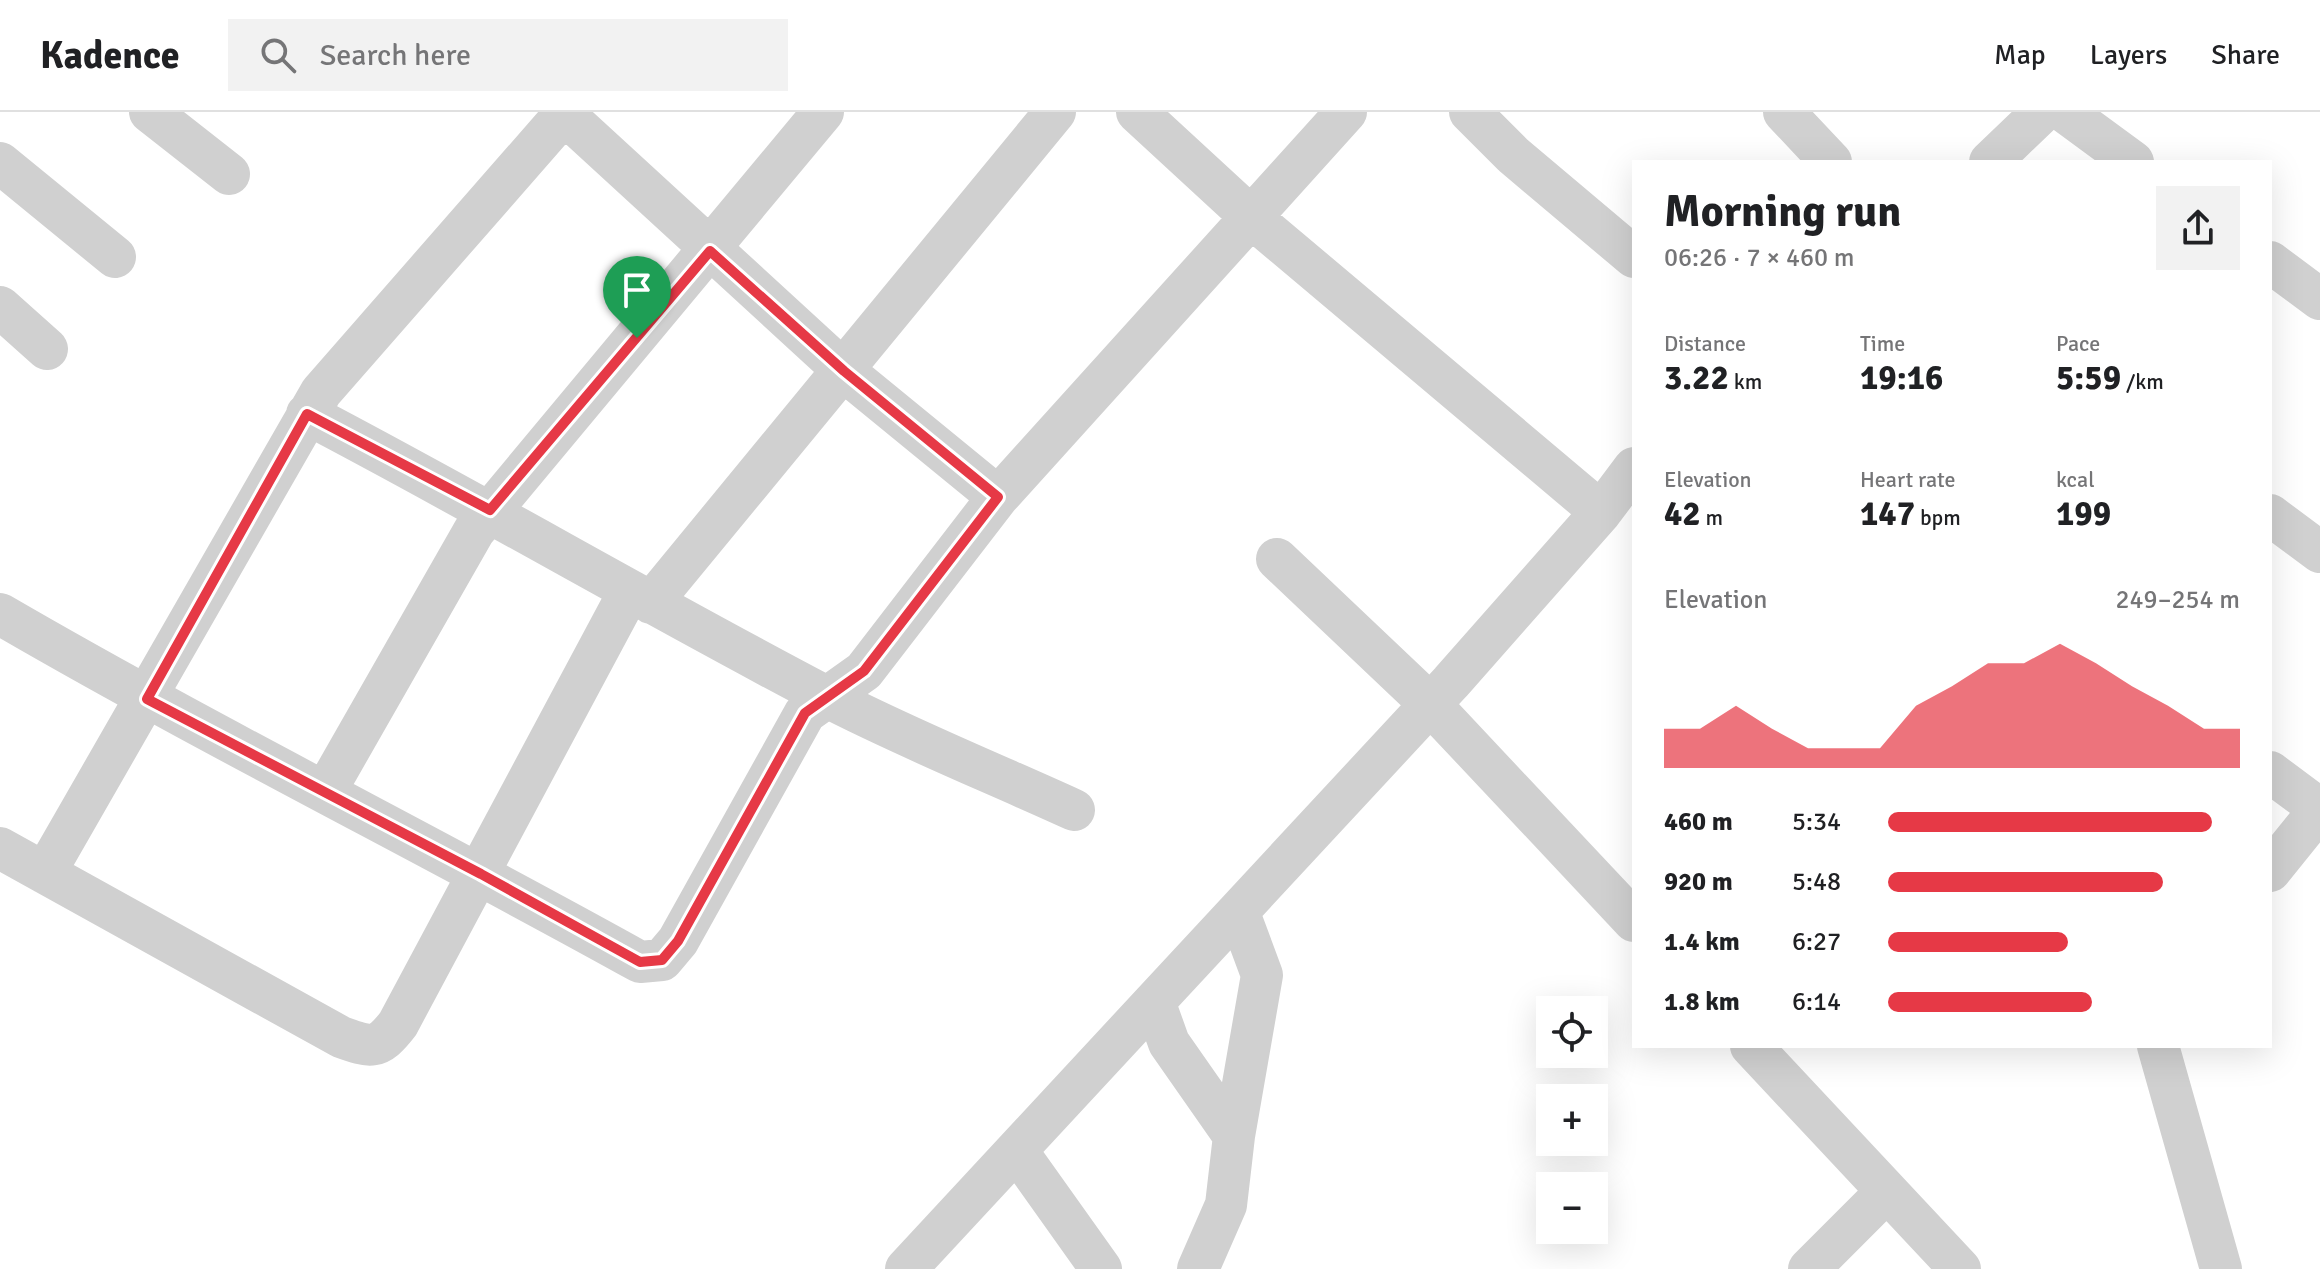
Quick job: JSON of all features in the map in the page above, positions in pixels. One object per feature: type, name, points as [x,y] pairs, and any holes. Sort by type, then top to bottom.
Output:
[{"type":"street","points":[[150,112],[229,174]]},
{"type":"street","points":[[325,792],[464,547],[490,510],[710,251],[823,112]]},
{"type":"street","points":[[0,848],[341,1037],[367,1047],[384,1041],[398,1024],[640,598],[844,371],[1055,112]]},
{"type":"street","points":[[906,1269],[1431,705],[1622,491],[1252,218],[1137,112]]},
{"type":"street","points":[[0,614],[147,699],[481,874],[640,962],[662,960],[678,941],[805,713],[864,671],[998,497],[1346,112]]},
{"type":"street","points":[[1470,112],[1513,155],[1632,255]]},
{"type":"street","points":[[1784,112],[1829,160]]},
{"type":"street","points":[[1992,160],[2042,112]]},
{"type":"street","points":[[2065,112],[2130,160]]},
{"type":"street","points":[[45,873],[321,392],[565,113],[710,251],[844,371],[998,497]]},
{"type":"street","points":[[0,163],[115,257]]},
{"type":"street","points":[[2272,263],[2320,299]]},
{"type":"street","points":[[0,307],[47,349]]},
{"type":"street","points":[[307,414],[490,510],[640,598],[829,698],[1074,810]]},
{"type":"street","points":[[2272,516],[2320,552]]},
{"type":"street","points":[[1277,559],[1431,705],[1632,919]]},
{"type":"street","points":[[2272,773],[2320,809],[2272,869]]},
{"type":"street","points":[[1198,1269],[1226,1205],[1234,1136],[1262,975],[1239,913]]},
{"type":"street","points":[[1155,1004],[1169,1043],[1234,1136]]},
{"type":"street","points":[[1753,1048],[1960,1269]]},
{"type":"street","points":[[2159,1048],[2221,1269]]},
{"type":"street","points":[[1017,1151],[1101,1269]]},
{"type":"street","points":[[1809,1269],[1887,1191]]},
{"type":"route","points":[[710,251],[844,371],[998,497],[864,671],[805,713],[672,951],[653,963],[640,962],[481,874],[147,699],[307,414],[490,510],[637,338],[710,251]]}]
